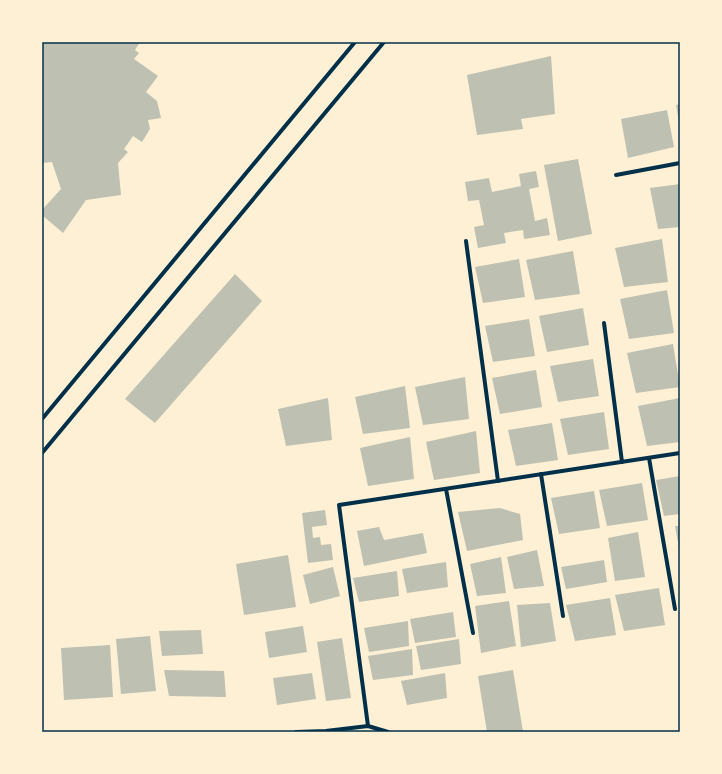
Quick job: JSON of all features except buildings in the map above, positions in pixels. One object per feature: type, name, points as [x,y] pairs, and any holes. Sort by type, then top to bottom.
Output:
[{"type":"street","points":[[42,420],[355,42]]},
{"type":"street","points":[[42,452],[384,42]]},
{"type":"street","points":[[616,175],[680,163]]},
{"type":"street","points":[[466,241],[498,481]]},
{"type":"street","points":[[604,323],[622,462]]},
{"type":"street","points":[[368,726],[339,505],[680,453]]},
{"type":"street","points":[[649,458],[675,609]]},
{"type":"street","points":[[541,474],[563,616]]},
{"type":"street","points":[[446,489],[473,633]]},
{"type":"street","points":[[296,732],[326,731],[368,726],[388,732]]}]
